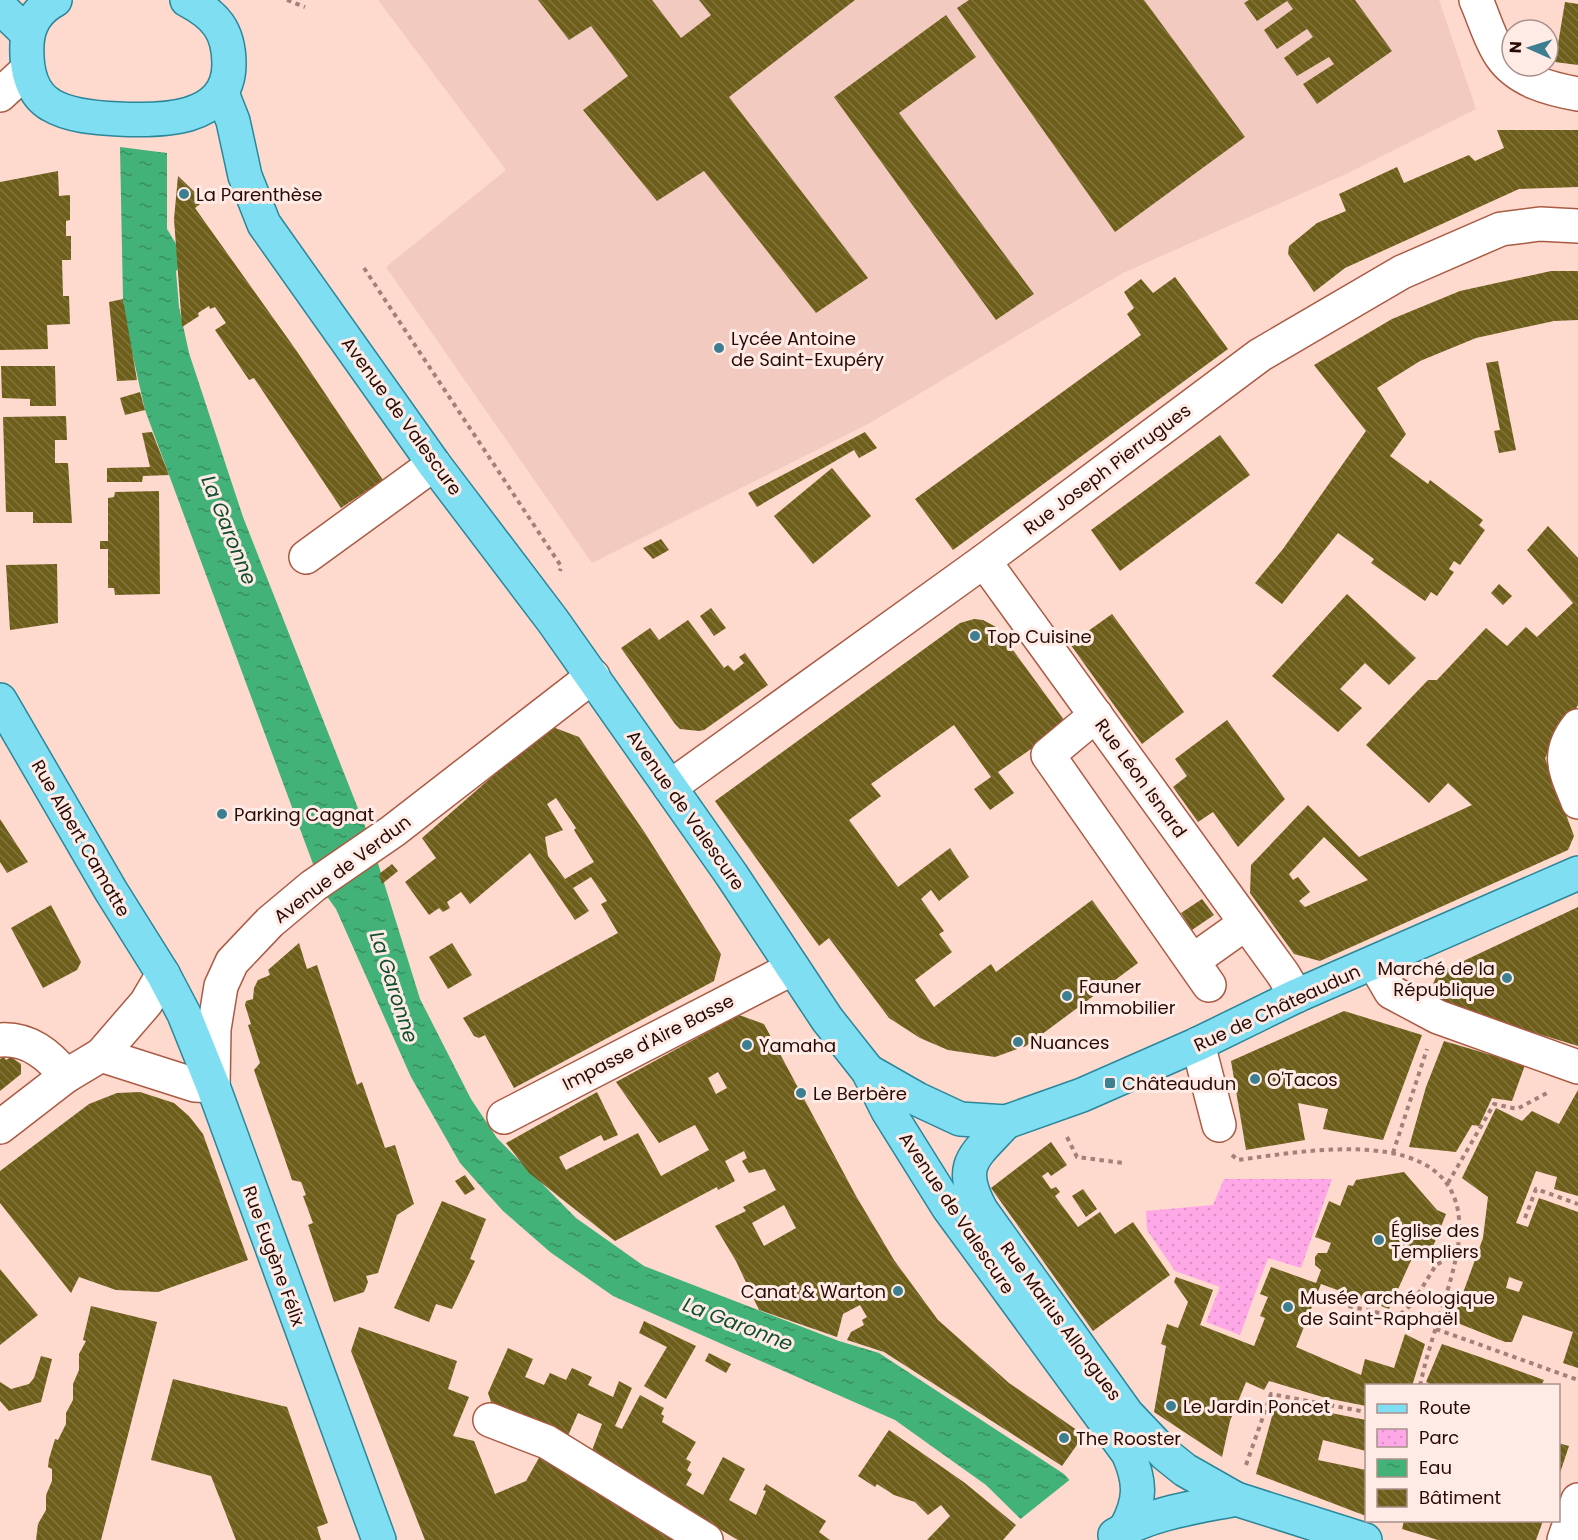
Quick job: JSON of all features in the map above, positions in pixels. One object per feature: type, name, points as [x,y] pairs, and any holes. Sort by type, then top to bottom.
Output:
[{"type":"main road","points":[[55,0],[40,10],[28,34],[27,70],[36,89],[50,105],[72,113],[106,118],[159,121],[200,110],[222,93],[229,73],[229,50],[222,27],[199,3]]},
{"type":"main road","points":[[0,7],[28,34]]},
{"type":"main road","name":"Avenue de Valescure","points":[[222,93],[233,121],[245,176],[264,224],[434,464],[554,621],[593,676],[793,968],[868,1071],[888,1111],[948,1207],[1128,1453],[1136,1470],[1139,1498],[1116,1534]]},
{"type":"main road","name":"Rue Albert Camatte","points":[[0,700],[111,891],[164,974]]},
{"type":"main road","name":"Rue de Châteaudun","points":[[868,1071],[917,1099],[960,1119],[1006,1122],[1052,1107],[1198,1044],[1296,996],[1578,873]]},
{"type":"main road","name":"Rue Eugène Félix","points":[[164,974],[184,1014],[213,1086],[379,1540]]},
{"type":"main road","name":"Rue de Châteaudun","points":[[981,1210],[970,1189],[968,1177],[974,1157],[1006,1122]]},
{"type":"main road","name":"Rue Marius Allongues","points":[[981,1210],[1127,1414],[1146,1437],[1185,1470],[1240,1484],[1365,1540]]},
{"type":"main road","points":[[1116,1534],[1240,1484]]},
{"type":"street","points":[[1476,0],[1501,56],[1524,77],[1549,89],[1578,94]]},
{"type":"street","points":[[0,95],[27,70]]},
{"type":"street","name":"Rue Joseph Pierrugues","points":[[670,787],[984,561],[1260,355],[1402,272],[1501,230],[1540,224],[1578,226]]},
{"type":"street","points":[[306,557],[434,464]]},
{"type":"street","name":"Rue Léon Isnard","points":[[984,561],[1246,923],[1296,996]]},
{"type":"street","name":"Avenue de Verdun","points":[[213,1086],[214,1029],[221,986],[232,962],[270,922],[313,886],[393,831],[593,676]]},
{"type":"street","points":[[1096,716],[1047,755],[1201,973],[1246,923]]},
{"type":"street","points":[[1578,726],[1566,741],[1563,765],[1578,802]]},
{"type":"street","points":[[1374,963],[1391,992],[1438,1017],[1573,1064]]},
{"type":"street","name":"Impasse d'Aire Basse","points":[[504,1117],[793,968]]},
{"type":"street","points":[[0,1127],[66,1076],[101,1055],[146,1003],[164,974]]},
{"type":"street","points":[[0,1040],[30,1045],[49,1055],[66,1076]]},
{"type":"street","points":[[1198,1044],[1219,1125]]},
{"type":"street","points":[[101,1055],[195,1085],[213,1086]]},
{"type":"street","points":[[490,1420],[547,1442],[706,1540]]},
{"type":"street","points":[[1564,1540],[1578,1500]]},
{"type":"path","points":[[287,0],[304,7]]},
{"type":"path","points":[[364,268],[561,566],[554,621]]},
{"type":"path","points":[[1393,1153],[1438,1017]]},
{"type":"path","points":[[1448,1183],[1494,1104],[1517,1109],[1555,1088],[1573,1064]]},
{"type":"path","points":[[1052,1107],[1077,1157],[1123,1162]]},
{"type":"path","points":[[1219,1125],[1227,1151],[1238,1160],[1315,1150],[1393,1153],[1425,1163],[1448,1183],[1460,1211],[1457,1253],[1421,1384]]},
{"type":"path","points":[[1525,1218],[1536,1189],[1578,1204]]},
{"type":"path","points":[[1331,1302],[1397,1317],[1412,1304],[1436,1265],[1457,1253]]},
{"type":"path","points":[[1436,1329],[1578,1380]]},
{"type":"path","points":[[1240,1484],[1271,1394],[1365,1412]]},
{"type":"shaded area","name":"Lycée Antoine de Saint-Exupéry","points":[[378,0],[1439,0],[1476,109],[1346,174],[1123,273],[868,424],[592,563],[386,267],[506,170]]},
{"type":"green space","points":[[1224,1179],[1332,1179],[1301,1268],[1268,1258],[1240,1335],[1206,1322],[1220,1287],[1175,1271],[1147,1230],[1146,1211],[1213,1205]]},
{"type":"water","name":"La Garonne","points":[[120,147],[167,153],[167,229],[187,262],[176,271],[179,307],[189,353],[243,517],[372,844],[420,999],[471,1099],[497,1138],[576,1218],[644,1266],[839,1341],[879,1353],[1064,1474],[1115,1530],[1042,1540],[986,1485],[895,1420],[613,1296],[550,1252],[503,1211],[460,1163],[411,1077],[336,909],[323,891],[145,410],[127,330],[123,299]]},
{"type":"pier","points":[[1072,1478],[1118,1528],[1125,1540],[1038,1540],[1018,1521]]},
{"type":"building","points":[[538,0],[652,0],[681,38],[711,15],[699,0],[855,0],[729,97],[868,278],[816,313],[704,171],[657,201],[583,110],[628,76],[591,26],[569,40]]},
{"type":"building","points":[[969,0],[1144,0],[1245,137],[1115,232],[957,8]]},
{"type":"building","points":[[1249,0],[1355,0],[1392,51],[1317,104],[1303,84],[1334,64],[1329,57],[1297,76],[1284,58],[1313,37],[1307,29],[1277,49],[1264,30],[1293,9],[1287,1],[1257,21],[1244,3]]},
{"type":"building","points":[[1565,2],[1578,4],[1578,65],[1560,63],[1560,32]]},
{"type":"building","points":[[946,15],[976,57],[899,113],[1034,294],[996,320],[834,97]]},
{"type":"building","points":[[1497,130],[1578,130],[1578,187],[1519,189],[1345,268],[1314,292],[1288,254],[1289,246],[1317,223],[1346,211],[1339,194],[1397,167],[1404,183],[1469,155],[1475,161],[1504,148]]},
{"type":"building","points":[[58,171],[59,196],[70,195],[70,220],[66,221],[66,236],[71,236],[71,260],[62,260],[63,296],[69,296],[70,324],[47,325],[48,349],[0,350],[0,182]]},
{"type":"building","points":[[178,176],[204,201],[195,208],[296,350],[383,480],[341,508],[254,378],[249,380],[215,330],[226,323],[215,307],[210,309],[209,306],[182,327],[174,219]]},
{"type":"building","points":[[1551,271],[1578,271],[1578,320],[1554,321],[1476,338],[1420,361],[1377,388],[1406,434],[1390,456],[1428,484],[1430,480],[1483,520],[1479,525],[1485,530],[1460,565],[1454,561],[1449,569],[1454,572],[1437,596],[1431,592],[1425,601],[1371,563],[1374,559],[1338,533],[1282,604],[1255,583],[1283,549],[1366,431],[1314,365],[1392,319],[1460,291]]},
{"type":"building","points":[[1175,277],[1228,349],[953,550],[915,499],[1141,335],[1127,314],[1134,308],[1124,292],[1141,279],[1153,293]]},
{"type":"building","points":[[123,299],[137,380],[117,381],[109,302]]},
{"type":"building","points":[[1498,361],[1516,450],[1499,453],[1494,431],[1500,430],[1486,363]]},
{"type":"building","points":[[1,366],[55,366],[56,406],[30,406],[30,399],[2,398]]},
{"type":"building","points":[[140,392],[145,410],[125,415],[120,398]]},
{"type":"building","points":[[66,416],[67,440],[55,440],[55,463],[68,463],[72,523],[33,523],[33,512],[6,512],[3,417]]},
{"type":"building","points":[[152,432],[169,475],[143,476],[142,482],[107,482],[107,468],[150,467],[142,433]]},
{"type":"building","points":[[865,432],[877,448],[859,458],[854,450],[757,507],[748,493]]},
{"type":"building","points":[[1220,435],[1250,475],[1120,571],[1091,530]]},
{"type":"building","points":[[832,468],[871,516],[813,564],[774,516]]},
{"type":"building","points":[[159,491],[160,594],[115,595],[114,588],[108,588],[108,549],[100,549],[100,541],[108,541],[108,498],[114,497],[115,492]]},
{"type":"building","points":[[1548,526],[1578,558],[1578,705],[1545,758],[1574,836],[1568,850],[1320,961],[1294,954],[1250,893],[1251,865],[1308,805],[1359,857],[1472,805],[1448,783],[1429,803],[1366,745],[1428,680],[1437,680],[1486,628],[1507,646],[1526,627],[1537,637],[1573,603],[1527,550]],"holes":[[[1324,837],[1368,880],[1305,907],[1299,901],[1310,892],[1298,877],[1293,880],[1289,874]]]},
{"type":"building","points":[[661,539],[669,550],[653,559],[643,548]]},
{"type":"building","points":[[57,564],[58,623],[10,630],[6,565]]},
{"type":"building","points":[[1499,584],[1512,596],[1503,605],[1491,593]]},
{"type":"building","points":[[1347,594],[1416,658],[1389,685],[1365,663],[1340,689],[1362,708],[1338,732],[1272,676]]},
{"type":"building","points":[[711,608],[726,628],[714,636],[700,616]]},
{"type":"building","points":[[1112,614],[1184,712],[1142,744],[1070,644]]},
{"type":"building","points":[[974,619],[983,620],[996,627],[1067,724],[998,772],[1014,793],[990,810],[974,789],[991,777],[954,725],[871,784],[881,796],[849,820],[898,887],[950,848],[969,877],[939,901],[931,890],[921,899],[944,931],[939,934],[952,952],[915,980],[934,1007],[991,964],[996,972],[1092,900],[1138,963],[1026,1046],[995,1057],[948,1050],[920,1038],[889,1018],[829,938],[819,946],[715,801],[960,623]]},
{"type":"building","points":[[688,620],[724,668],[728,665],[734,671],[744,663],[739,657],[745,653],[768,685],[704,730],[699,731],[680,729],[675,724],[621,648],[650,628],[659,640]]},
{"type":"building","points":[[1227,720],[1285,799],[1238,847],[1213,812],[1198,822],[1173,787],[1187,776],[1175,759]]},
{"type":"building","points":[[550,726],[579,737],[645,833],[721,954],[714,981],[514,1088],[485,1035],[479,1038],[474,1036],[463,1018],[618,933],[601,904],[607,901],[591,877],[573,888],[589,911],[575,920],[530,853],[470,904],[461,892],[447,902],[450,908],[443,912],[439,908],[429,915],[405,882],[436,858],[422,838]],"holes":[[[556,798],[576,828],[574,830],[594,862],[565,879],[548,856],[545,837],[563,830],[547,804]]]},
{"type":"building","points":[[0,819],[28,862],[7,873],[0,862]]},
{"type":"building","points":[[392,864],[398,871],[382,884],[379,874]]},
{"type":"building","points":[[1202,899],[1214,915],[1192,930],[1181,913]]},
{"type":"building","points":[[51,905],[81,962],[77,970],[43,988],[11,928]]},
{"type":"building","name":"Marché de la République","points":[[1578,907],[1578,1046],[1448,1006],[1435,997],[1433,984],[1438,973]]},
{"type":"building","points":[[299,943],[307,969],[317,965],[357,1085],[362,1082],[385,1148],[395,1145],[414,1204],[397,1215],[378,1273],[366,1276],[368,1282],[364,1292],[334,1302],[308,1225],[313,1223],[303,1196],[306,1195],[301,1182],[292,1180],[254,1070],[260,1063],[248,1025],[251,1024],[245,1005],[246,1001],[253,999],[254,988],[258,980],[270,975],[268,970]]},
{"type":"building","points":[[452,943],[472,975],[448,989],[429,957]]},
{"type":"building","points":[[1344,1011],[1422,1035],[1383,1140],[1323,1129],[1328,1109],[1298,1103],[1305,1140],[1246,1150],[1231,1061]]},
{"type":"building","points":[[739,1015],[764,1024],[856,1196],[894,1260],[938,1320],[1009,1383],[1084,1435],[1062,1466],[884,1352],[847,1340],[851,1332],[864,1325],[862,1320],[867,1317],[860,1305],[843,1314],[837,1337],[759,1310],[736,1261],[715,1226],[746,1211],[743,1207],[776,1190],[765,1169],[749,1173],[742,1161],[747,1158],[744,1151],[725,1161],[735,1181],[718,1190],[717,1187],[615,1241],[529,1173],[506,1143],[597,1092],[618,1135],[604,1141],[601,1135],[559,1157],[566,1170],[638,1133],[661,1176],[709,1150],[695,1125],[659,1143],[616,1082]],"holes":[[[718,1072],[727,1088],[716,1094],[708,1078]],[[784,1205],[796,1228],[764,1246],[752,1223]]]},
{"type":"building","points":[[1444,1041],[1525,1065],[1512,1101],[1492,1098],[1479,1126],[1472,1125],[1456,1152],[1409,1147],[1426,1087]]},
{"type":"building","points":[[4,1057],[6,1060],[11,1057],[21,1064],[21,1074],[0,1091],[0,1059]]},
{"type":"building","points":[[1578,1090],[1578,1196],[1554,1189],[1557,1177],[1536,1171],[1516,1223],[1528,1227],[1539,1198],[1578,1212],[1578,1368],[1563,1363],[1573,1332],[1523,1315],[1512,1342],[1505,1342],[1460,1324],[1455,1315],[1483,1238],[1488,1197],[1462,1178],[1496,1108],[1522,1121],[1532,1111],[1559,1124]],"holes":[[[1509,1277],[1523,1282],[1519,1292],[1506,1288]]]},
{"type":"building","points":[[140,1092],[174,1103],[189,1116],[203,1134],[248,1260],[158,1292],[116,1290],[79,1277],[71,1293],[0,1203],[0,1171],[89,1104],[117,1093]]},
{"type":"building","points":[[1051,1142],[1067,1165],[1051,1176],[1048,1172],[1042,1176],[1051,1189],[1056,1187],[1060,1192],[1055,1196],[1078,1227],[1100,1212],[1115,1234],[1133,1222],[1170,1275],[1093,1331],[991,1188]]},
{"type":"building","points":[[1404,1172],[1437,1210],[1446,1214],[1428,1259],[1414,1254],[1389,1309],[1321,1284],[1296,1347],[1361,1375],[1365,1359],[1394,1368],[1405,1334],[1425,1344],[1413,1384],[1365,1384],[1365,1406],[1326,1398],[1269,1381],[1264,1390],[1246,1382],[1230,1421],[1222,1457],[1154,1412],[1166,1346],[1161,1344],[1167,1324],[1178,1328],[1188,1302],[1174,1282],[1176,1277],[1213,1290],[1200,1325],[1254,1346],[1265,1318],[1260,1316],[1268,1297],[1260,1294],[1271,1267],[1316,1283],[1321,1270],[1315,1265],[1315,1257],[1318,1253],[1327,1253],[1331,1243],[1315,1237],[1329,1201],[1340,1206],[1348,1185],[1353,1186],[1356,1180]]},
{"type":"building","points":[[465,1175],[475,1189],[465,1195],[455,1181]]},
{"type":"building","points":[[1083,1189],[1097,1209],[1086,1217],[1072,1196]]},
{"type":"building","points":[[442,1201],[486,1219],[470,1259],[475,1261],[452,1309],[436,1304],[429,1322],[394,1308]]},
{"type":"building","points":[[0,1269],[38,1315],[0,1345]]},
{"type":"building","points":[[91,1306],[157,1322],[101,1540],[36,1540],[38,1524],[46,1510],[46,1495],[52,1481],[52,1469],[48,1467],[49,1459],[55,1439],[58,1440],[66,1424],[66,1413],[73,1400],[73,1384],[79,1370],[79,1354],[86,1341],[83,1340]]},
{"type":"building","points":[[644,1321],[696,1346],[666,1399],[644,1386],[667,1347],[639,1333]]},
{"type":"building","points":[[359,1327],[457,1361],[448,1389],[469,1397],[453,1436],[474,1441],[495,1494],[526,1481],[540,1456],[680,1540],[425,1540],[351,1351]]},
{"type":"building","points":[[1442,1344],[1544,1380],[1542,1384],[1430,1384],[1426,1382]]},
{"type":"building","points":[[508,1348],[533,1359],[525,1377],[544,1385],[550,1373],[566,1380],[572,1368],[592,1377],[588,1385],[613,1397],[619,1381],[632,1388],[615,1426],[622,1429],[640,1395],[664,1408],[661,1414],[664,1416],[662,1422],[696,1442],[686,1459],[691,1462],[687,1470],[692,1474],[686,1485],[703,1495],[723,1457],[745,1469],[729,1500],[756,1515],[766,1491],[763,1490],[766,1484],[826,1521],[819,1532],[830,1540],[738,1540],[591,1453],[602,1424],[578,1413],[567,1438],[493,1408],[488,1393]]},
{"type":"building","points":[[709,1353],[731,1364],[726,1373],[705,1361]]},
{"type":"building","points":[[41,1356],[52,1359],[41,1402],[9,1411],[0,1401],[0,1382],[11,1389],[29,1384],[34,1378]]},
{"type":"building","points":[[173,1379],[287,1407],[328,1523],[317,1527],[321,1540],[236,1540],[211,1476],[151,1460]]},
{"type":"building","points":[[1276,1402],[1365,1420],[1365,1451],[1323,1440],[1318,1460],[1365,1470],[1365,1516],[1256,1474]]},
{"type":"building","points":[[889,1430],[965,1483],[1016,1525],[1003,1540],[927,1540],[950,1516],[941,1505],[928,1515],[915,1502],[894,1495],[877,1484],[875,1487],[858,1476]]},
{"type":"building","points":[[1560,1444],[1569,1446],[1560,1473]]},
{"type":"building","points":[[1404,1522],[1543,1522],[1536,1540],[1438,1540],[1402,1529]]},
{"type":"place","name":"La Parenthèse","points":[[184,194]]},
{"type":"place","name":"Lycée Antoine de Saint-Exupéry","points":[[719,348]]},
{"type":"place","name":"Top Cuisine","points":[[975,636]]},
{"type":"place","name":"Parking Cagnat","points":[[222,814]]},
{"type":"place","name":"Marché de la République","points":[[1507,978]]},
{"type":"place","name":"Fauner Immobilier","points":[[1067,996]]},
{"type":"place","name":"Nuances","points":[[1018,1042]]},
{"type":"place","name":"Yamaha","points":[[747,1045]]},
{"type":"place","name":"O'Tacos","points":[[1255,1079]]},
{"type":"place","name":"Châteaudun","points":[[1110,1083]]},
{"type":"place","name":"Le Berbère","points":[[801,1093]]},
{"type":"place","name":"Église des Templiers","points":[[1379,1240]]},
{"type":"place","name":"Canat & Warton","points":[[898,1291]]},
{"type":"place","name":"Musée archéologique de Saint-Raphaël","points":[[1288,1307]]},
{"type":"place","name":"Le Jardin Poncet","points":[[1171,1406]]},
{"type":"place","name":"The Rooster","points":[[1064,1438]]}]
